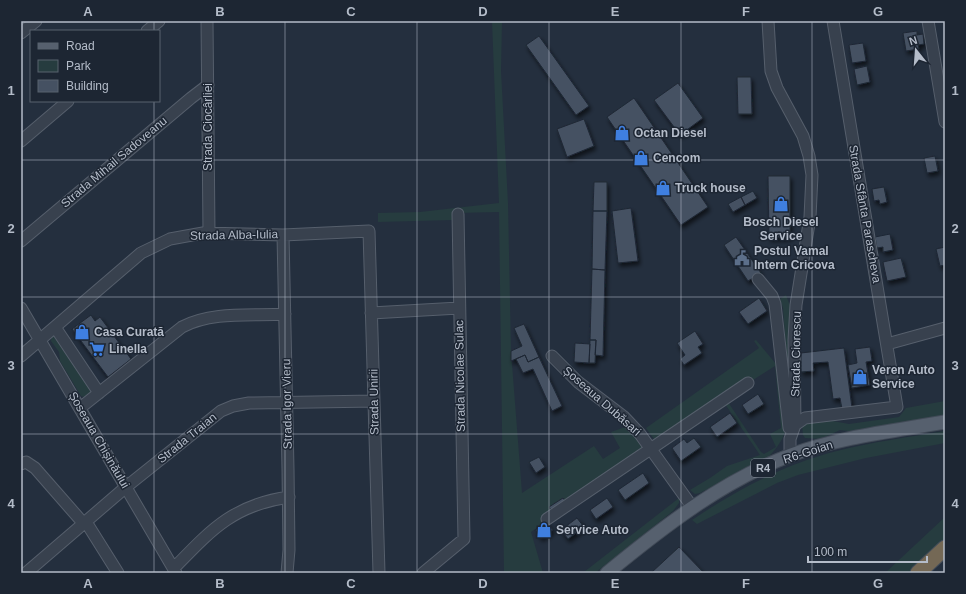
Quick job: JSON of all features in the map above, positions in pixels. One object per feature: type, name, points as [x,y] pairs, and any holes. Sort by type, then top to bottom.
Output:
[{"type":"highway","points":[[918,573],[945,548]]},
{"type":"main road","name":"R6-Goian","points":[[607,573],[692,508],[738,481],[790,456],[844,440],[945,422]]},
{"type":"street","points":[[21,33],[36,21]]},
{"type":"street","points":[[149,30],[159,21]]},
{"type":"street","name":"Strada Ciocârliei","points":[[207,21],[209,233]]},
{"type":"street","name":"Strada Ciorescu","points":[[768,21],[771,71],[802,136],[809,156],[812,175],[810,217],[796,312],[794,340],[795,425],[790,439],[790,456]]},
{"type":"street","name":"Strada Sfânta Parascheva","points":[[795,425],[805,418],[897,407],[833,21]]},
{"type":"street","points":[[928,21],[945,122]]},
{"type":"street","name":"Strada Mihail Sadoveanu","points":[[21,241],[208,85]]},
{"type":"street","points":[[21,141],[67,102]]},
{"type":"street","name":"Strada Nicolae Sulac","points":[[423,573],[464,539],[458,214]]},
{"type":"street","name":"Strada Alba-Iulia","points":[[21,356],[141,253],[170,239],[209,233],[283,235],[369,231]]},
{"type":"street","name":"Strada Unirii","points":[[369,231],[379,573]]},
{"type":"street","name":"Strada Igor Vieru","points":[[283,235],[289,497],[289,550],[287,573]]},
{"type":"street","points":[[758,279],[772,296],[775,304],[790,439]]},
{"type":"street","name":"Șoseaua Chișinăului","points":[[21,308],[175,571]]},
{"type":"street","points":[[372,313],[459,308]]},
{"type":"street","points":[[80,408],[182,327],[193,321],[207,318],[285,314]]},
{"type":"street","points":[[55,327],[99,393]]},
{"type":"street","points":[[887,344],[945,328]]},
{"type":"street","name":"Șoseaua Dubăsari","points":[[552,356],[578,382],[630,422],[652,448],[692,508]]},
{"type":"street","name":"Șoseaua Dubăsari","points":[[548,519],[748,383]]},
{"type":"street","name":"Strada Traian","points":[[26,573],[126,487],[221,410],[233,406],[287,401],[374,401]]},
{"type":"street","points":[[21,464],[26,462],[35,468],[85,523],[118,573]]},
{"type":"street","points":[[175,571],[206,536],[239,511],[263,502],[289,497]]},
{"type":"green space","points":[[492,21],[502,21],[501,71],[508,203],[511,351],[522,493],[594,446],[603,459],[620,448],[611,432],[628,426],[646,448],[531,532],[543,573],[504,573],[499,212],[454,213],[454,220],[378,222],[378,213],[420,212],[499,203]]},
{"type":"green space","points":[[786,295],[792,311],[791,419],[783,308],[780,299]]},
{"type":"green space","points":[[52,334],[90,389],[91,396],[87,398],[81,396],[60,361],[59,352],[51,341]]},
{"type":"green space","points":[[756,340],[777,365],[785,432],[784,435],[778,446],[767,458],[700,493],[695,494],[690,490],[727,466],[760,455],[725,404],[728,402],[761,452],[764,454],[776,447],[770,434],[781,428],[775,366],[656,442],[646,428],[759,348],[754,341]]},
{"type":"green space","points":[[945,401],[945,416],[856,432],[840,430],[821,439],[805,438],[803,435],[802,425],[816,420],[828,420],[849,424],[899,417],[906,408]]},
{"type":"green space","points":[[945,431],[945,443],[866,458],[798,475],[777,483],[697,524],[692,520],[744,488],[780,471],[818,456],[850,448]]},
{"type":"green space","points":[[679,498],[679,503],[673,511],[595,573],[584,572]]},
{"type":"green space","points":[[945,517],[945,543],[913,573],[885,573]]},
{"type":"building","points":[[917,31],[917,35],[923,34],[924,44],[918,45],[919,49],[906,51],[903,33]]},
{"type":"building","points":[[539,36],[589,106],[576,115],[526,45]]},
{"type":"building","points":[[863,43],[866,61],[852,63],[849,45]]},
{"type":"building","points":[[867,66],[870,82],[857,85],[854,69]]},
{"type":"building","points":[[737,77],[751,77],[752,114],[738,114]]},
{"type":"building","points":[[678,83],[703,118],[680,135],[654,100]]},
{"type":"building","points":[[634,98],[708,207],[681,225],[607,117]]},
{"type":"building","points":[[584,119],[594,146],[567,157],[557,129]]},
{"type":"building","points":[[935,156],[938,171],[927,173],[924,158]]},
{"type":"building","points":[[768,176],[790,176],[790,237],[769,238]]},
{"type":"building","points":[[594,182],[607,182],[607,211],[593,211]]},
{"type":"building","points":[[884,187],[887,202],[880,204],[879,200],[874,201],[872,189]]},
{"type":"building","points":[[753,191],[757,198],[745,205],[741,197]]},
{"type":"building","points":[[741,197],[745,205],[733,212],[728,204]]},
{"type":"building","points":[[631,208],[638,261],[618,263],[612,211]]},
{"type":"building","points":[[593,211],[607,211],[605,270],[592,269]]},
{"type":"building","points":[[890,234],[893,250],[883,252],[883,247],[877,248],[875,237]]},
{"type":"building","points":[[736,237],[761,273],[748,281],[724,245]]},
{"type":"building","points":[[945,247],[945,265],[940,266],[936,249]]},
{"type":"building","points":[[901,258],[906,277],[887,281],[883,262]]},
{"type":"building","points":[[592,269],[605,270],[603,356],[595,355],[596,340],[590,340]]},
{"type":"building","points":[[759,298],[767,311],[748,324],[739,312]]},
{"type":"building","points":[[91,315],[95,321],[100,317],[131,359],[108,377],[72,329]]},
{"type":"building","points":[[524,324],[539,357],[528,362],[525,355],[511,361],[511,351],[522,346],[514,328]]},
{"type":"building","points":[[695,331],[703,344],[698,347],[702,353],[684,365],[680,359],[685,355],[677,343]]},
{"type":"building","points":[[590,340],[596,340],[595,363],[589,363]]},
{"type":"building","points":[[575,343],[590,344],[589,363],[574,362]]},
{"type":"building","points":[[870,347],[872,361],[866,362],[870,385],[852,388],[848,365],[857,363],[855,349]]},
{"type":"building","points":[[844,348],[852,408],[842,409],[840,398],[833,399],[828,362],[813,363],[814,371],[801,372],[801,353]]},
{"type":"building","points":[[525,355],[528,362],[539,357],[562,406],[552,411],[533,369],[523,373],[516,359]]},
{"type":"building","points":[[758,394],[764,404],[748,414],[742,405]]},
{"type":"building","points":[[730,413],[737,423],[717,437],[710,427]]},
{"type":"building","points":[[694,438],[701,447],[681,461],[672,448],[684,439],[687,443]]},
{"type":"building","points":[[539,457],[545,467],[536,473],[529,462]]},
{"type":"building","points":[[643,473],[649,483],[625,500],[618,490]]},
{"type":"building","points":[[563,498],[567,503],[553,513],[549,507]]},
{"type":"building","points":[[607,498],[613,507],[596,519],[590,510]]},
{"type":"building","points":[[577,518],[584,527],[568,539],[561,530]]},
{"type":"building","points":[[547,522],[553,530],[541,538],[535,530]]},
{"type":"building","points":[[679,547],[704,573],[651,573]]},
{"type":"place","name":"Octan Diesel","points":[[622,133]]},
{"type":"place","name":"Cencom","points":[[641,158]]},
{"type":"place","name":"Truck house","points":[[663,188]]},
{"type":"place","name":"Bosch Diesel Service","points":[[781,204]]},
{"type":"place","name":"Postul Vamal Intern Cricova","points":[[742,258]]},
{"type":"place","name":"Casa Curată","points":[[82,332]]},
{"type":"place","name":"Linella","points":[[97,349]]},
{"type":"place","name":"Veren Auto Service","points":[[860,377]]},
{"type":"place","name":"Service Auto","points":[[544,530]]}]
